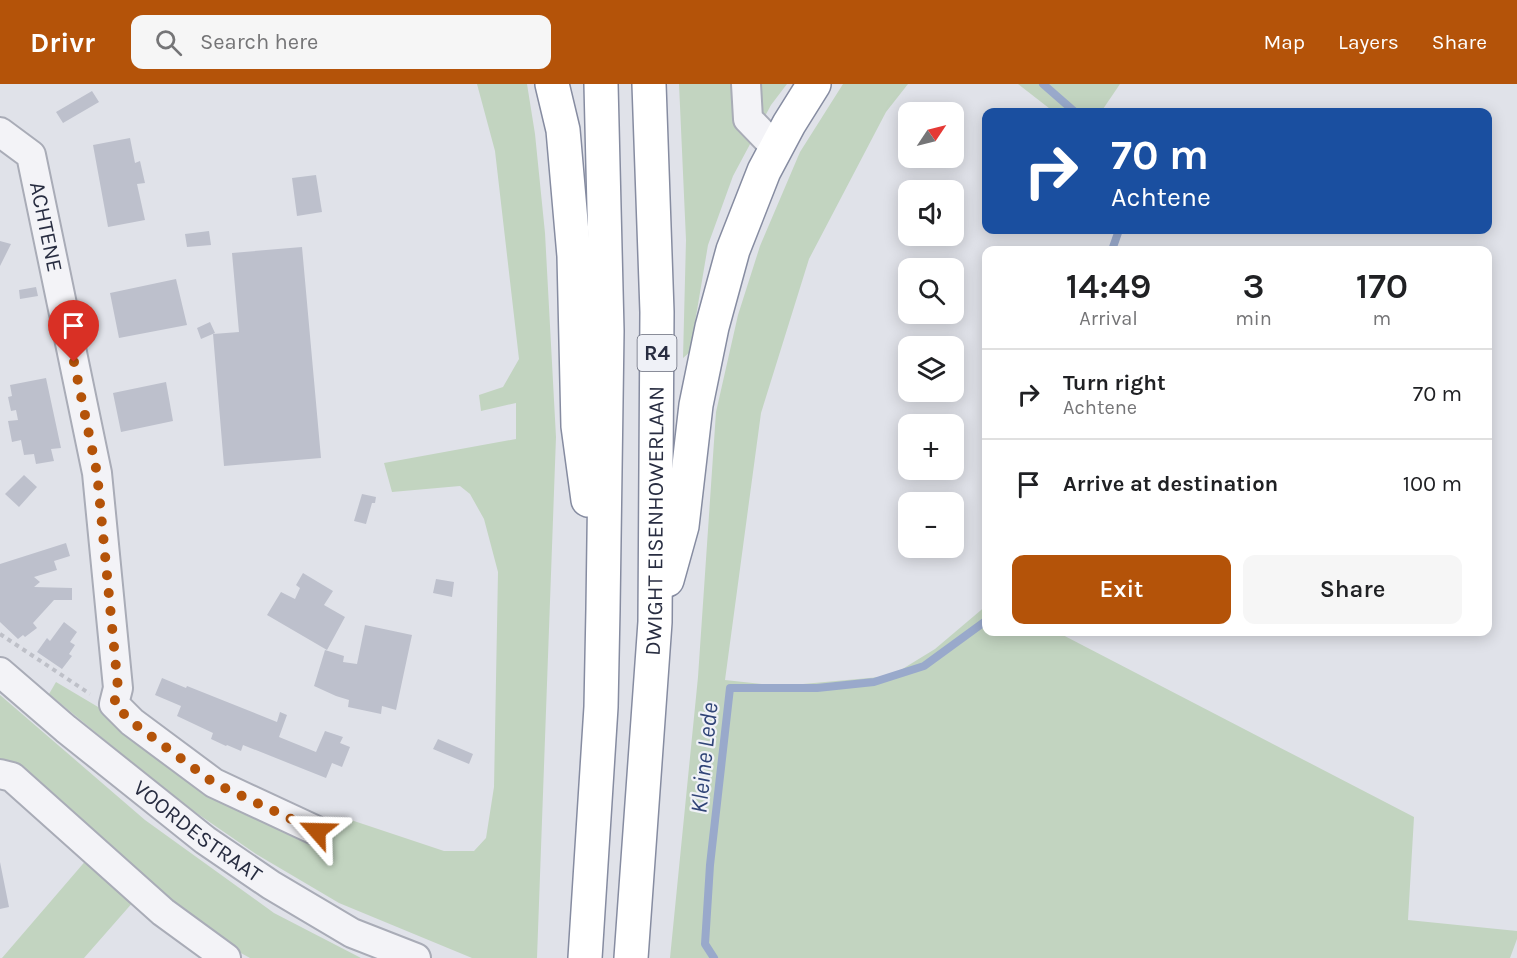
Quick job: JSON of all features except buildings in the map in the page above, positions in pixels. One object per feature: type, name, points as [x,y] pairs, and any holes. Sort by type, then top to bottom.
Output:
[{"type":"highway","points":[[552,84],[563,130],[574,256],[578,426],[603,609]]},
{"type":"highway","name":"R4","points":[[585,958],[601,707],[603,609],[607,331],[601,84]]},
{"type":"highway","name":"DWIGHT EISENHOWERLAAN","points":[[631,958],[655,622],[657,312],[649,84]]},
{"type":"highway","points":[[655,622],[682,526],[696,405],[712,327],[733,250],[764,171],[814,84]]},
{"type":"street","points":[[746,84],[747,119],[776,148]]},
{"type":"street","name":"ACHTENE","points":[[0,132],[31,155],[97,473],[118,688],[114,704]]},
{"type":"street","name":"VOORDESTRAAT","points":[[0,672],[66,729],[205,840],[271,885],[352,933],[416,958]]},
{"type":"street","points":[[114,704],[132,722],[214,783],[317,831]]},
{"type":"street","points":[[0,774],[12,777],[163,912],[226,958]]},
{"type":"path","points":[[0,634],[105,704],[114,704]]},
{"type":"green space","points":[[477,84],[527,84],[535,134],[545,233],[556,437],[537,958],[472,958],[339,903],[256,854],[179,801],[49,694],[56,682],[322,840],[340,832],[351,820],[444,851],[474,851],[486,838],[494,787],[498,572],[484,519],[470,494],[460,486],[392,492],[384,463],[516,439],[516,403],[481,411],[479,395],[503,387],[519,359],[495,151]]},
{"type":"green space","points":[[679,84],[787,84],[771,105],[733,176],[708,245],[690,352],[683,358],[686,240]]},
{"type":"green space","points":[[843,84],[908,84],[886,112],[809,259],[761,413],[725,680],[781,686],[891,676],[935,649],[982,609],[982,636],[1065,636],[1414,817],[1408,920],[1517,931],[1517,939],[1510,958],[670,958],[698,677],[716,412],[738,315],[760,246],[800,152]]},
{"type":"green space","points":[[1018,84],[1120,84],[1104,108],[1049,108]]},
{"type":"green space","points":[[0,695],[145,820],[274,913],[361,958],[250,958],[181,910],[110,848],[30,772],[19,765],[0,762]]},
{"type":"green space","points":[[88,858],[134,901],[84,958],[2,958]]},
{"type":"waterway","name":"Kleine Lede","points":[[1043,84],[1070,108]]},
{"type":"waterway","name":"Kleine Lede","points":[[1113,246],[1118,234]]},
{"type":"waterway","name":"Kleine Lede","points":[[714,958],[705,944],[710,865],[730,688],[817,688],[874,682],[924,666],[982,624]]},
{"type":"route","points":[[74,362],[97,473],[118,688],[114,704],[132,722],[214,783],[317,831]]}]
